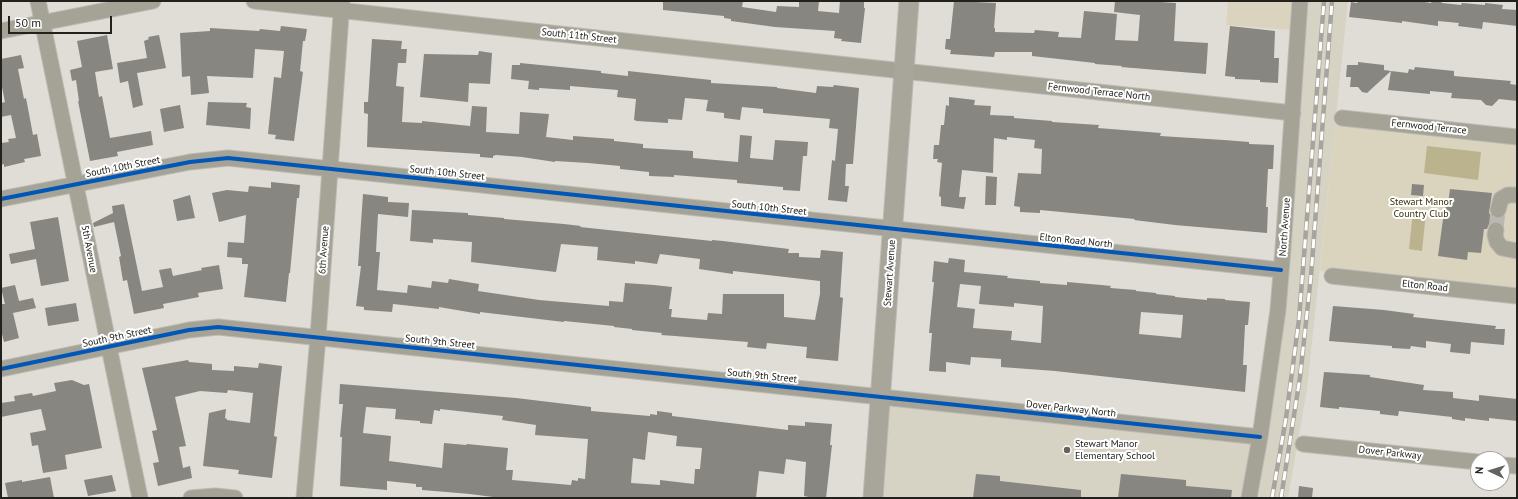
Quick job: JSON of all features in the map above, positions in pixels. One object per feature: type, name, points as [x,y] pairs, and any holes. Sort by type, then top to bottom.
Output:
[{"type":"main road","name":"Stewart Avenue","points":[[873,498],[909,1]]},
{"type":"street","name":"5th Avenue","points":[[38,1],[140,498]]},
{"type":"street","points":[[1,31],[153,1]]},
{"type":"street","name":"South 11th Street","points":[[254,1],[341,6],[904,71]]},
{"type":"street","name":"North Avenue","points":[[1248,498],[1260,437],[1278,310],[1300,1]]},
{"type":"street","name":"6th Avenue","points":[[304,498],[318,337],[341,6]]},
{"type":"street","name":"Fernwood Terrace North","points":[[904,71],[1293,113]]},
{"type":"street","name":"Fernwood Terrace","points":[[1342,118],[1517,136]]},
{"type":"street","name":"South 10th Street","points":[[1,199],[190,162],[228,158],[893,229]]},
{"type":"street","points":[[1498,210],[1502,199],[1508,195],[1517,195]]},
{"type":"street","name":"Elton Road North","points":[[893,229],[1281,270]]},
{"type":"street","points":[[1496,230],[1495,236],[1497,242],[1502,248],[1517,251]]},
{"type":"street","name":"Elton Road","points":[[1332,276],[1517,296]]},
{"type":"street","name":"South 9th Street","points":[[1,369],[189,330],[218,327],[881,396]]},
{"type":"street","name":"Dover Parkway North","points":[[881,396],[1260,437]]},
{"type":"street","name":"Dover Parkway","points":[[1303,444],[1470,461]]},
{"type":"street","points":[[191,498],[215,496],[234,498]]},
{"type":"shaded area","points":[[1307,1],[1348,1],[1307,389],[1288,498],[1256,498],[1279,358]]},
{"type":"shaded area","points":[[1427,146],[1481,152],[1478,180],[1424,173]]},
{"type":"shaded area","points":[[1413,211],[1426,212],[1422,251],[1409,249]]},
{"type":"shaded area","name":"Stewart Manor Elementary School","points":[[881,397],[1260,437],[1249,498],[873,498]]},
{"type":"green space","points":[[1228,1],[1307,1],[1304,31],[1226,25]]},
{"type":"green space","name":"Stewart Manor Country Club","points":[[1335,124],[1517,143],[1517,292],[1320,271]]},
{"type":"building","points":[[663,1],[743,1],[742,7],[776,12],[777,6],[799,7],[799,1],[819,1],[818,11],[839,13],[840,1],[864,1],[865,8],[861,43],[841,41],[842,39],[834,38],[835,31],[775,27],[731,21],[731,19],[724,18],[724,16],[663,10]]},
{"type":"building","points":[[954,1],[996,3],[995,32],[1034,33],[1035,30],[1059,32],[1058,37],[1081,38],[1084,11],[1117,14],[1115,40],[1138,41],[1140,15],[1114,12],[1115,1],[1176,3],[1174,41],[1208,43],[1206,74],[1095,64],[1032,56],[1032,52],[995,52],[994,57],[950,54],[951,50],[945,49],[946,39],[950,39]]},
{"type":"building","points":[[1358,1],[1418,1],[1431,3],[1432,1],[1440,1],[1442,3],[1461,5],[1462,3],[1485,5],[1485,3],[1503,5],[1502,9],[1517,10],[1517,26],[1483,22],[1482,29],[1458,26],[1459,23],[1438,21],[1438,26],[1402,21],[1402,23],[1349,17],[1351,2],[1357,3]]},
{"type":"building","points":[[281,26],[307,29],[305,41],[303,41],[300,71],[303,72],[294,141],[275,139],[276,135],[268,134],[274,77],[281,78],[284,51],[255,49],[253,78],[207,76],[209,93],[191,95],[190,76],[182,77],[180,33],[210,31],[210,28],[280,31]]},
{"type":"building","points":[[1230,26],[1275,31],[1274,58],[1279,58],[1278,83],[1260,82],[1260,80],[1235,79],[1235,77],[1225,76]]},
{"type":"building","points":[[107,35],[113,69],[95,72],[99,97],[102,96],[110,138],[151,131],[153,145],[117,152],[118,156],[90,161],[78,101],[76,80],[72,81],[70,70],[82,67],[77,41]]},
{"type":"building","points":[[159,35],[166,68],[137,73],[143,105],[133,108],[128,81],[120,83],[117,63],[147,58],[144,41],[149,39],[148,37]]},
{"type":"building","points":[[372,39],[402,41],[401,49],[407,49],[406,63],[398,63],[396,86],[404,87],[402,122],[422,123],[422,121],[470,126],[472,106],[487,107],[486,132],[519,134],[520,112],[549,114],[546,137],[573,140],[573,136],[614,139],[614,141],[643,144],[643,148],[693,151],[693,158],[738,162],[740,135],[752,136],[750,158],[773,160],[775,140],[808,142],[807,156],[803,156],[800,191],[783,190],[783,187],[737,183],[737,180],[674,175],[674,177],[649,176],[649,172],[620,169],[620,166],[555,162],[496,155],[493,156],[493,158],[480,157],[480,154],[367,147],[368,114],[364,113],[364,102],[368,102]]},
{"type":"building","points":[[479,51],[492,53],[490,84],[469,83],[468,102],[420,97],[424,54],[478,55]]},
{"type":"building","points":[[21,55],[24,68],[18,69],[24,99],[26,98],[33,135],[37,134],[41,156],[24,159],[25,162],[4,167],[4,164],[1,165],[1,143],[9,142],[8,139],[16,138],[11,115],[1,117],[1,103],[5,102],[1,82],[1,59]]},
{"type":"building","points":[[1358,62],[1384,65],[1384,70],[1391,71],[1367,93],[1362,92],[1358,87],[1350,87],[1351,77],[1346,77],[1347,65],[1358,65]]},
{"type":"building","points":[[520,63],[601,71],[601,73],[628,76],[628,71],[711,80],[711,83],[777,87],[816,93],[817,86],[833,87],[834,85],[859,88],[853,164],[846,164],[845,186],[849,186],[847,202],[828,200],[832,160],[835,161],[838,129],[829,128],[830,119],[763,113],[763,109],[742,107],[740,120],[724,118],[724,113],[706,111],[708,100],[685,98],[682,120],[668,119],[668,123],[637,121],[634,120],[636,99],[617,97],[618,90],[570,86],[570,90],[539,88],[539,90],[528,89],[529,81],[511,79],[512,65],[520,65]]},
{"type":"building","points":[[1415,67],[1454,71],[1454,76],[1511,81],[1510,84],[1517,85],[1517,101],[1499,99],[1492,106],[1486,105],[1481,100],[1451,98],[1452,93],[1430,91],[1430,94],[1388,90],[1391,71],[1408,73],[1409,69],[1414,70]]},
{"type":"building","points":[[949,97],[975,100],[974,105],[991,106],[990,115],[1014,116],[1014,118],[1052,122],[1099,125],[1098,128],[1161,133],[1160,136],[1274,145],[1273,169],[1268,169],[1266,207],[1268,207],[1267,233],[1175,225],[1134,220],[1135,219],[1040,210],[1040,213],[1020,212],[1020,207],[1014,206],[1018,173],[1041,174],[1042,149],[1034,148],[1035,140],[1007,137],[1007,140],[994,138],[993,173],[962,170],[959,197],[966,197],[964,209],[941,206],[941,197],[939,196],[942,163],[937,162],[938,159],[933,159],[934,145],[939,145],[941,125],[944,125],[946,105],[949,106]]},
{"type":"building","points":[[208,102],[247,103],[246,107],[251,108],[250,129],[206,125]]},
{"type":"building","points":[[180,105],[184,128],[164,132],[160,109]]},
{"type":"building","points":[[986,176],[997,177],[996,205],[985,205]]},
{"type":"building","points":[[271,182],[300,185],[299,198],[297,198],[286,302],[244,297],[248,264],[242,264],[242,258],[227,257],[228,242],[244,243],[246,215],[219,222],[212,193],[227,190],[248,192],[249,186],[271,188]]},
{"type":"building","points":[[1412,184],[1424,185],[1423,196],[1411,195]]},
{"type":"building","points":[[1450,189],[1492,193],[1489,213],[1496,219],[1501,219],[1504,216],[1503,225],[1498,221],[1494,221],[1489,224],[1487,229],[1484,229],[1481,253],[1468,252],[1467,260],[1438,256],[1444,212],[1446,204],[1448,204]]},
{"type":"building","points":[[363,194],[388,197],[388,202],[409,203],[408,217],[378,214],[376,252],[380,252],[377,290],[407,293],[408,285],[431,288],[432,281],[448,283],[449,279],[479,284],[478,291],[539,300],[609,306],[609,301],[623,302],[625,283],[672,287],[669,309],[672,309],[671,317],[707,320],[708,313],[722,314],[723,294],[784,294],[784,317],[815,320],[820,294],[820,281],[733,271],[733,274],[699,269],[700,259],[660,254],[657,264],[635,261],[635,264],[597,260],[598,247],[561,244],[556,272],[471,262],[472,242],[433,239],[433,243],[410,241],[412,210],[468,213],[468,215],[789,249],[788,253],[799,253],[799,257],[820,258],[821,250],[843,252],[840,297],[843,298],[838,361],[806,358],[807,347],[767,343],[766,349],[747,347],[748,342],[661,335],[662,333],[632,330],[614,326],[564,322],[480,312],[480,314],[439,307],[439,309],[393,304],[392,312],[364,310],[364,307],[356,306],[361,266],[358,266]]},
{"type":"building","points":[[190,195],[195,218],[177,221],[173,200]]},
{"type":"building","points":[[124,204],[142,291],[163,287],[159,270],[171,268],[173,276],[202,270],[201,268],[219,265],[223,289],[198,293],[199,297],[163,304],[164,308],[134,314],[127,280],[123,281],[119,257],[121,256],[114,222],[94,227],[93,223],[113,213],[112,206]]},
{"type":"building","points":[[58,217],[69,281],[41,286],[36,259],[11,264],[9,254],[35,249],[30,222]]},
{"type":"building","points":[[949,258],[965,260],[964,272],[1008,276],[1007,278],[1040,281],[1040,283],[1067,285],[1067,282],[1101,285],[1111,286],[1110,288],[1136,290],[1175,297],[1207,300],[1207,298],[1225,299],[1250,302],[1248,325],[1245,325],[1243,365],[1247,365],[1245,392],[1055,371],[1001,367],[1001,359],[971,357],[970,365],[946,362],[946,372],[929,371],[932,333],[929,333],[934,282],[932,282],[934,261],[948,263]],"holes":[[[960,284],[981,286],[979,304],[1014,307],[1014,303],[1043,306],[1041,343],[1011,340],[1012,331],[973,328],[975,309],[957,307]],[[1141,312],[1183,315],[1181,338],[1139,334]]]},
{"type":"building","points":[[15,285],[19,301],[33,298],[36,308],[13,313],[19,338],[4,342],[1,330],[1,304],[5,304],[1,288]]},
{"type":"building","points":[[76,303],[79,321],[48,326],[45,308]]},
{"type":"building","points":[[1333,306],[1384,310],[1414,314],[1413,317],[1496,326],[1495,329],[1505,329],[1504,345],[1471,342],[1470,354],[1450,352],[1451,344],[1426,341],[1426,348],[1411,346],[1410,349],[1392,348],[1392,346],[1329,341]]},
{"type":"building","points":[[188,360],[189,362],[212,364],[212,370],[234,371],[234,366],[258,368],[259,363],[282,366],[274,436],[277,437],[272,478],[238,474],[239,470],[203,466],[209,413],[226,409],[225,418],[227,420],[250,423],[253,393],[228,390],[227,393],[200,391],[175,397],[186,446],[179,447],[183,468],[190,466],[192,478],[158,486],[153,463],[159,462],[152,431],[157,430],[142,368]]},
{"type":"building","points":[[1324,372],[1370,375],[1370,377],[1424,385],[1423,390],[1453,392],[1453,398],[1479,401],[1479,395],[1517,399],[1517,421],[1489,418],[1489,421],[1465,418],[1465,421],[1452,419],[1452,417],[1399,411],[1398,416],[1380,414],[1380,411],[1339,407],[1339,409],[1320,407]]},
{"type":"building","points":[[72,380],[84,385],[89,384],[102,448],[65,455],[67,469],[43,473],[38,445],[32,446],[30,433],[46,430],[41,409],[1,417],[1,403],[15,401],[14,396],[32,393],[33,396],[56,391],[54,383]]},
{"type":"building","points":[[340,384],[516,398],[591,407],[591,411],[650,416],[650,414],[657,415],[657,411],[672,413],[672,416],[788,430],[788,425],[805,426],[805,422],[832,424],[830,445],[832,445],[826,498],[809,498],[804,496],[806,462],[786,459],[784,474],[759,471],[756,498],[493,498],[470,494],[422,490],[422,487],[416,487],[416,484],[387,481],[387,490],[340,486],[342,437],[340,437],[343,404],[339,404]],"holes":[[[366,407],[396,409],[395,419],[420,421],[420,423],[432,424],[434,410],[440,411],[440,409],[503,416],[502,420],[536,425],[535,435],[588,439],[585,479],[578,478],[578,481],[572,480],[571,485],[512,480],[513,470],[506,470],[508,448],[467,444],[444,443],[442,468],[389,461],[391,436],[363,433]],[[648,432],[677,436],[676,446],[702,448],[700,469],[695,469],[694,484],[660,480],[660,485],[631,483],[633,458],[645,460]]]},
{"type":"building","points":[[976,474],[1000,476],[1000,481],[1081,490],[1081,498],[973,498]]},
{"type":"building","points":[[1121,474],[1186,480],[1186,486],[1232,490],[1231,498],[1118,498]]},
{"type":"building","points":[[112,475],[116,491],[88,496],[84,480]]},
{"type":"building","points":[[50,477],[54,498],[8,498],[5,483],[22,480],[22,482]]},
{"type":"building","points":[[1299,486],[1313,488],[1312,498],[1298,498]]},
{"type":"tunnel","points":[[1496,230],[1498,210]]},
{"type":"railway","points":[[1272,498],[1286,418],[1299,319],[1324,1]]},
{"type":"railway","points":[[1281,498],[1300,377],[1311,276],[1332,1]]},
{"type":"cycle path","points":[[1,199],[190,162],[228,158],[1281,270]]},
{"type":"cycle path","points":[[1,369],[189,330],[218,327],[1260,437]]},
{"type":"place","name":"Stewart Manor Elementary School","points":[[1067,450]]}]
